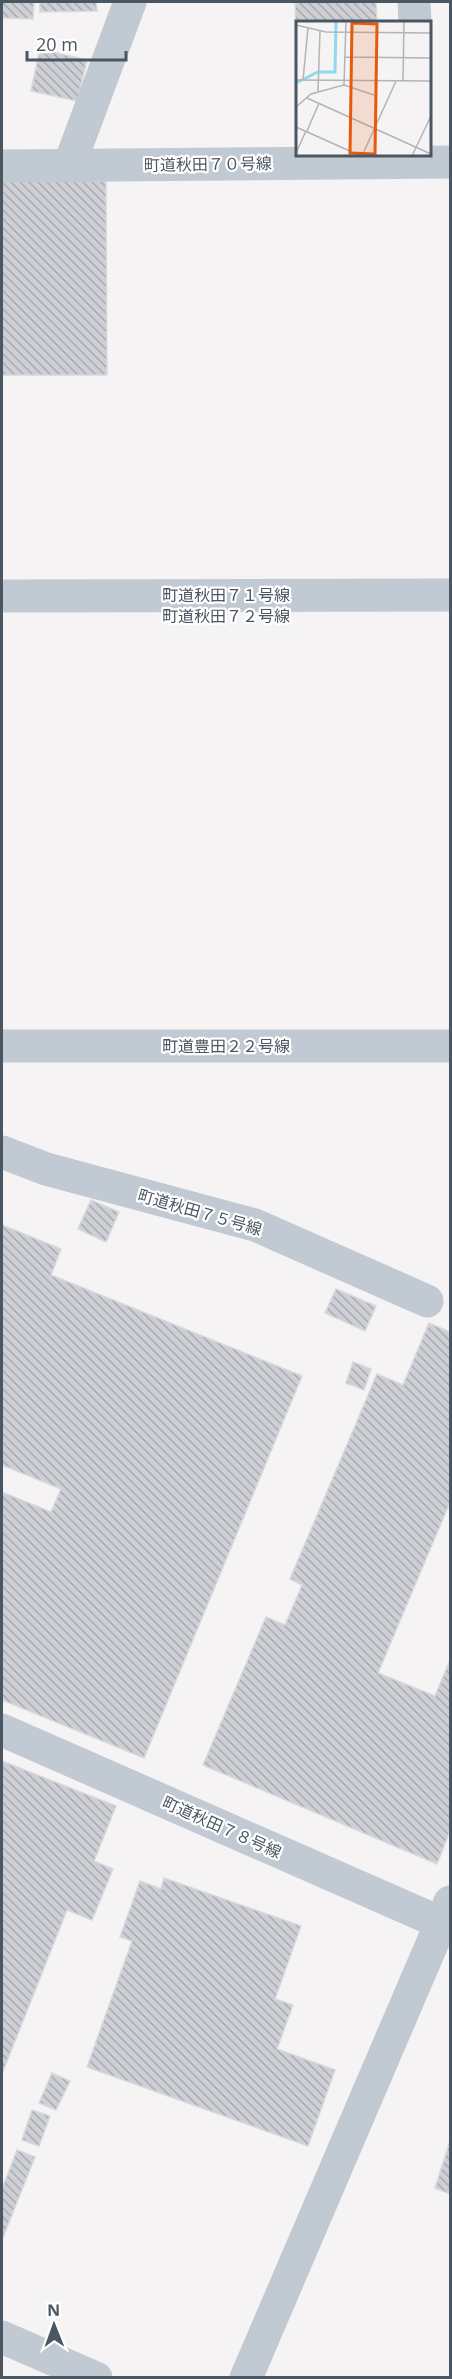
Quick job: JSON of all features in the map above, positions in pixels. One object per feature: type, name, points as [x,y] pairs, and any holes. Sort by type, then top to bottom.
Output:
[{"type":"street","points":[[69,166],[130,2]]},
{"type":"street","points":[[414,2],[415,21]]},
{"type":"street","name":"町道秋田７０号線","points":[[2,166],[431,160]]},
{"type":"street","name":"町道秋田７１号線","points":[[2,596],[450,595]]},
{"type":"street","name":"町道秋田７２号線","points":[[2,616],[450,615]]},
{"type":"street","name":"町道豊田２２号線","points":[[2,1046],[450,1046]]},
{"type":"street","name":"町道秋田７５号線","points":[[2,1152],[46,1169],[255,1225],[427,1301]]},
{"type":"street","name":"町道秋田７８号線","points":[[2,1731],[448,1917]]},
{"type":"street","points":[[246,2378],[448,1917]]},
{"type":"street","points":[[2,2337],[96,2378]]},
{"type":"building","points":[[2,2],[34,2],[33,19],[2,18]]},
{"type":"building","points":[[40,2],[96,2],[97,11],[40,12]]},
{"type":"building","points":[[295,2],[376,2],[377,21],[296,21],[296,37]]},
{"type":"building","points":[[40,49],[87,60],[77,101],[31,91]]},
{"type":"building","points":[[2,181],[106,181],[107,375],[2,375]]},
{"type":"building","points":[[91,1200],[119,1212],[106,1242],[78,1229]]},
{"type":"building","points":[[2,1225],[61,1249],[51,1275],[302,1376],[144,1758],[2,1700],[2,1492],[51,1512],[61,1489],[2,1465]]},
{"type":"building","points":[[336,1289],[376,1306],[365,1331],[325,1313]]},
{"type":"building","points":[[429,1323],[450,1332],[450,1502],[378,1673],[435,1696],[450,1660],[450,1831],[437,1864],[203,1765],[266,1617],[285,1625],[302,1585],[290,1579],[377,1374],[403,1385]]},
{"type":"building","points":[[353,1362],[371,1369],[364,1390],[346,1383]]},
{"type":"building","points":[[2,1761],[116,1806],[94,1861],[113,1869],[92,1920],[67,1910],[2,2074]]},
{"type":"building","points":[[164,1878],[301,1926],[275,1999],[293,2005],[277,2049],[335,2070],[308,2146],[87,2067],[132,1941],[120,1937],[140,1881],[161,1889]]},
{"type":"building","points":[[52,2073],[70,2081],[56,2110],[39,2103]]},
{"type":"building","points":[[32,2110],[50,2116],[39,2146],[22,2140]]},
{"type":"building","points":[[450,2141],[450,2194],[435,2188]]},
{"type":"building","points":[[17,2150],[35,2157],[2,2240],[2,2189]]}]
